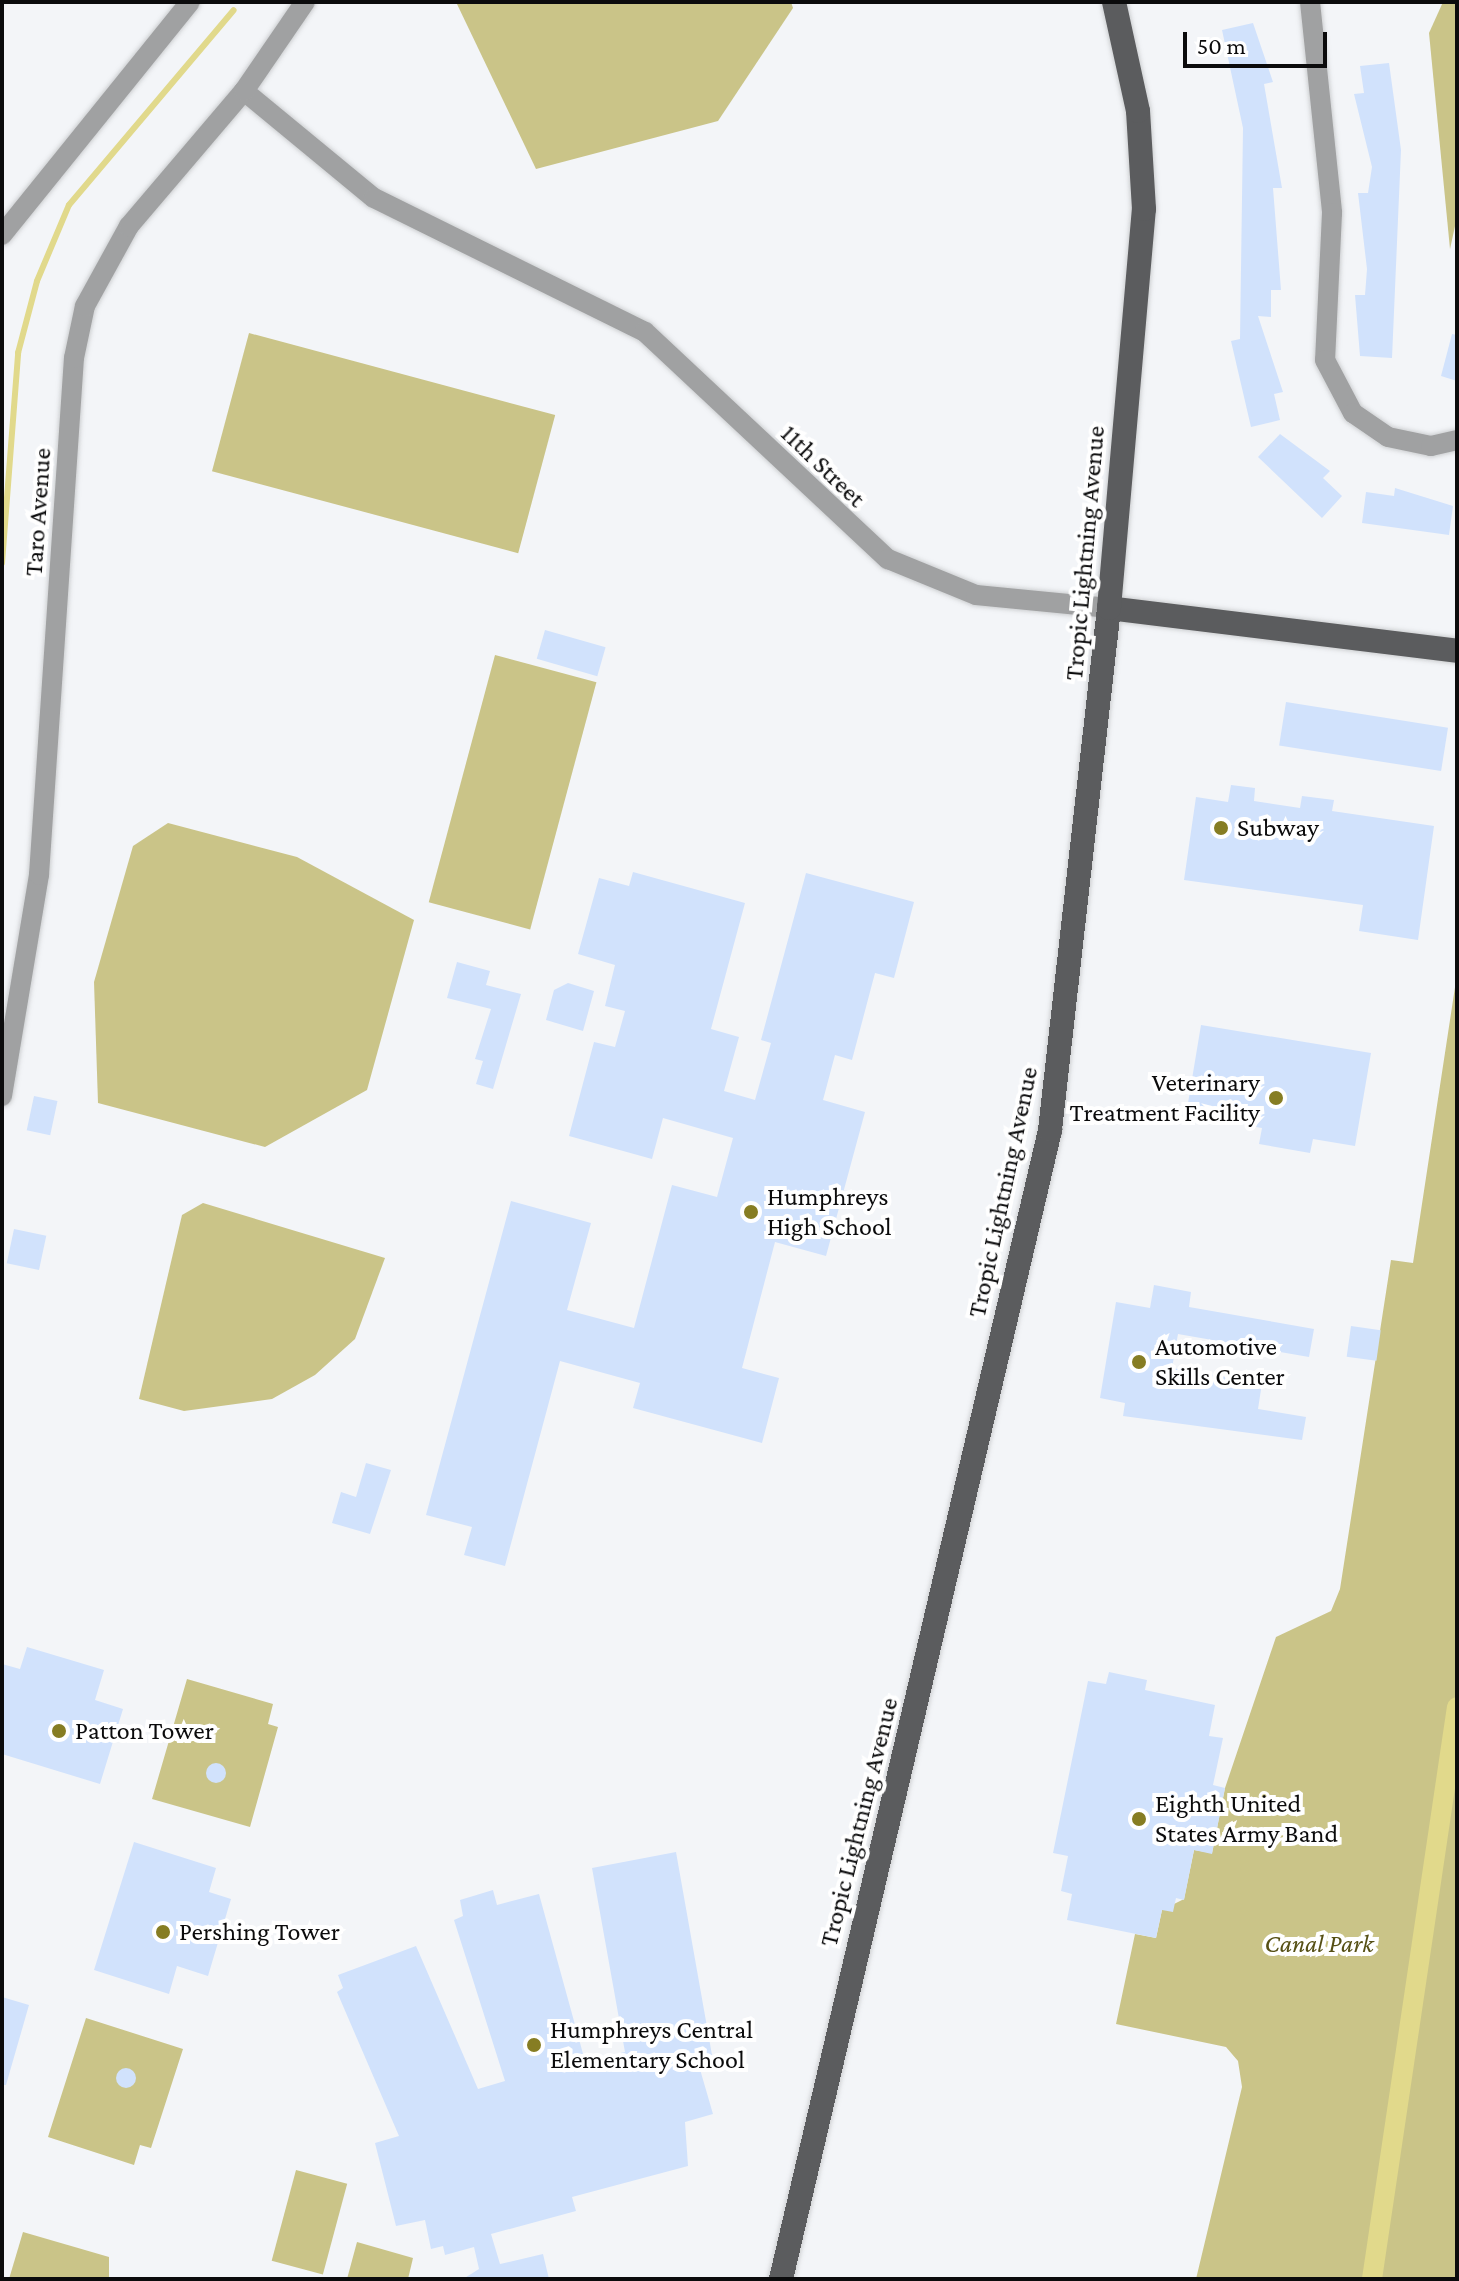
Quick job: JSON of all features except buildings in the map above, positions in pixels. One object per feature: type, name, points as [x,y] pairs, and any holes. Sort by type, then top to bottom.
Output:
[{"type":"main road","name":"Tropic Lightning Avenue","points":[[781,2279],[1050,1130],[1109,608],[1144,209],[1138,111],[1114,2]]},
{"type":"main road","name":"11th Street","points":[[1109,608],[1457,651]]},
{"type":"street","points":[[5,232],[190,2]]},
{"type":"street","name":"Taro Avenue","points":[[2,1096],[39,875],[74,358],[85,306],[129,226],[244,91],[305,2]]},
{"type":"street","points":[[1310,2],[1332,213],[1325,360],[1353,413],[1388,437],[1431,446],[1457,440]]},
{"type":"street","name":"11th Street","points":[[244,91],[374,198],[645,332],[888,559],[976,595],[1109,608]]},
{"type":"street","points":[[2,205],[5,232]]},
{"type":"green space","points":[[456,2],[791,2],[793,8],[718,121],[536,169]]},
{"type":"green space","points":[[1443,2],[1457,2],[1457,217],[1450,249],[1429,33]]},
{"type":"green space","points":[[249,333],[555,415],[518,553],[212,471]]},
{"type":"green space","points":[[495,655],[596,682],[530,929],[429,902]]},
{"type":"green space","points":[[168,823],[297,857],[414,920],[367,1090],[265,1147],[98,1103],[94,982],[133,846]]},
{"type":"green space","name":"Canal Park","points":[[1457,974],[1457,2279],[1196,2279],[1242,2087],[1238,2061],[1226,2047],[1116,2024],[1135,1934],[1156,1938],[1162,1910],[1184,1899],[1194,1850],[1212,1853],[1225,1788],[1276,1637],[1331,1611],[1340,1589],[1391,1260],[1413,1263]]},
{"type":"green space","points":[[203,1203],[385,1258],[355,1339],[315,1375],[272,1399],[184,1411],[139,1399],[182,1215]]},
{"type":"green space","points":[[187,1679],[273,1704],[268,1724],[278,1727],[250,1827],[152,1799]]},
{"type":"green space","points":[[86,2018],[183,2049],[151,2148],[140,2145],[134,2165],[48,2137]]},
{"type":"green space","points":[[296,2170],[347,2184],[323,2275],[272,2261]]},
{"type":"green space","points":[[23,2232],[109,2257],[109,2279],[9,2279]]},
{"type":"green space","points":[[357,2242],[413,2258],[408,2279],[347,2279]]},
{"type":"waterway","points":[[2,563],[18,353],[37,281],[69,205],[234,10]]},
{"type":"waterway","points":[[1372,2279],[1457,1707]]},
{"type":"place","name":"Subway","points":[[1221,828]]},
{"type":"place","name":"Veterinary Treatment Facility","points":[[1276,1098]]},
{"type":"place","name":"Humphreys High School","points":[[751,1212]]},
{"type":"place","name":"Automotive Skills Center","points":[[1139,1362]]},
{"type":"place","name":"Patton Tower","points":[[59,1731]]},
{"type":"place","name":"Eighth United States Army Band","points":[[1139,1819]]},
{"type":"place","name":"Pershing Tower","points":[[163,1932]]},
{"type":"place","name":"Humphreys Central Elementary School","points":[[534,2045]]}]
